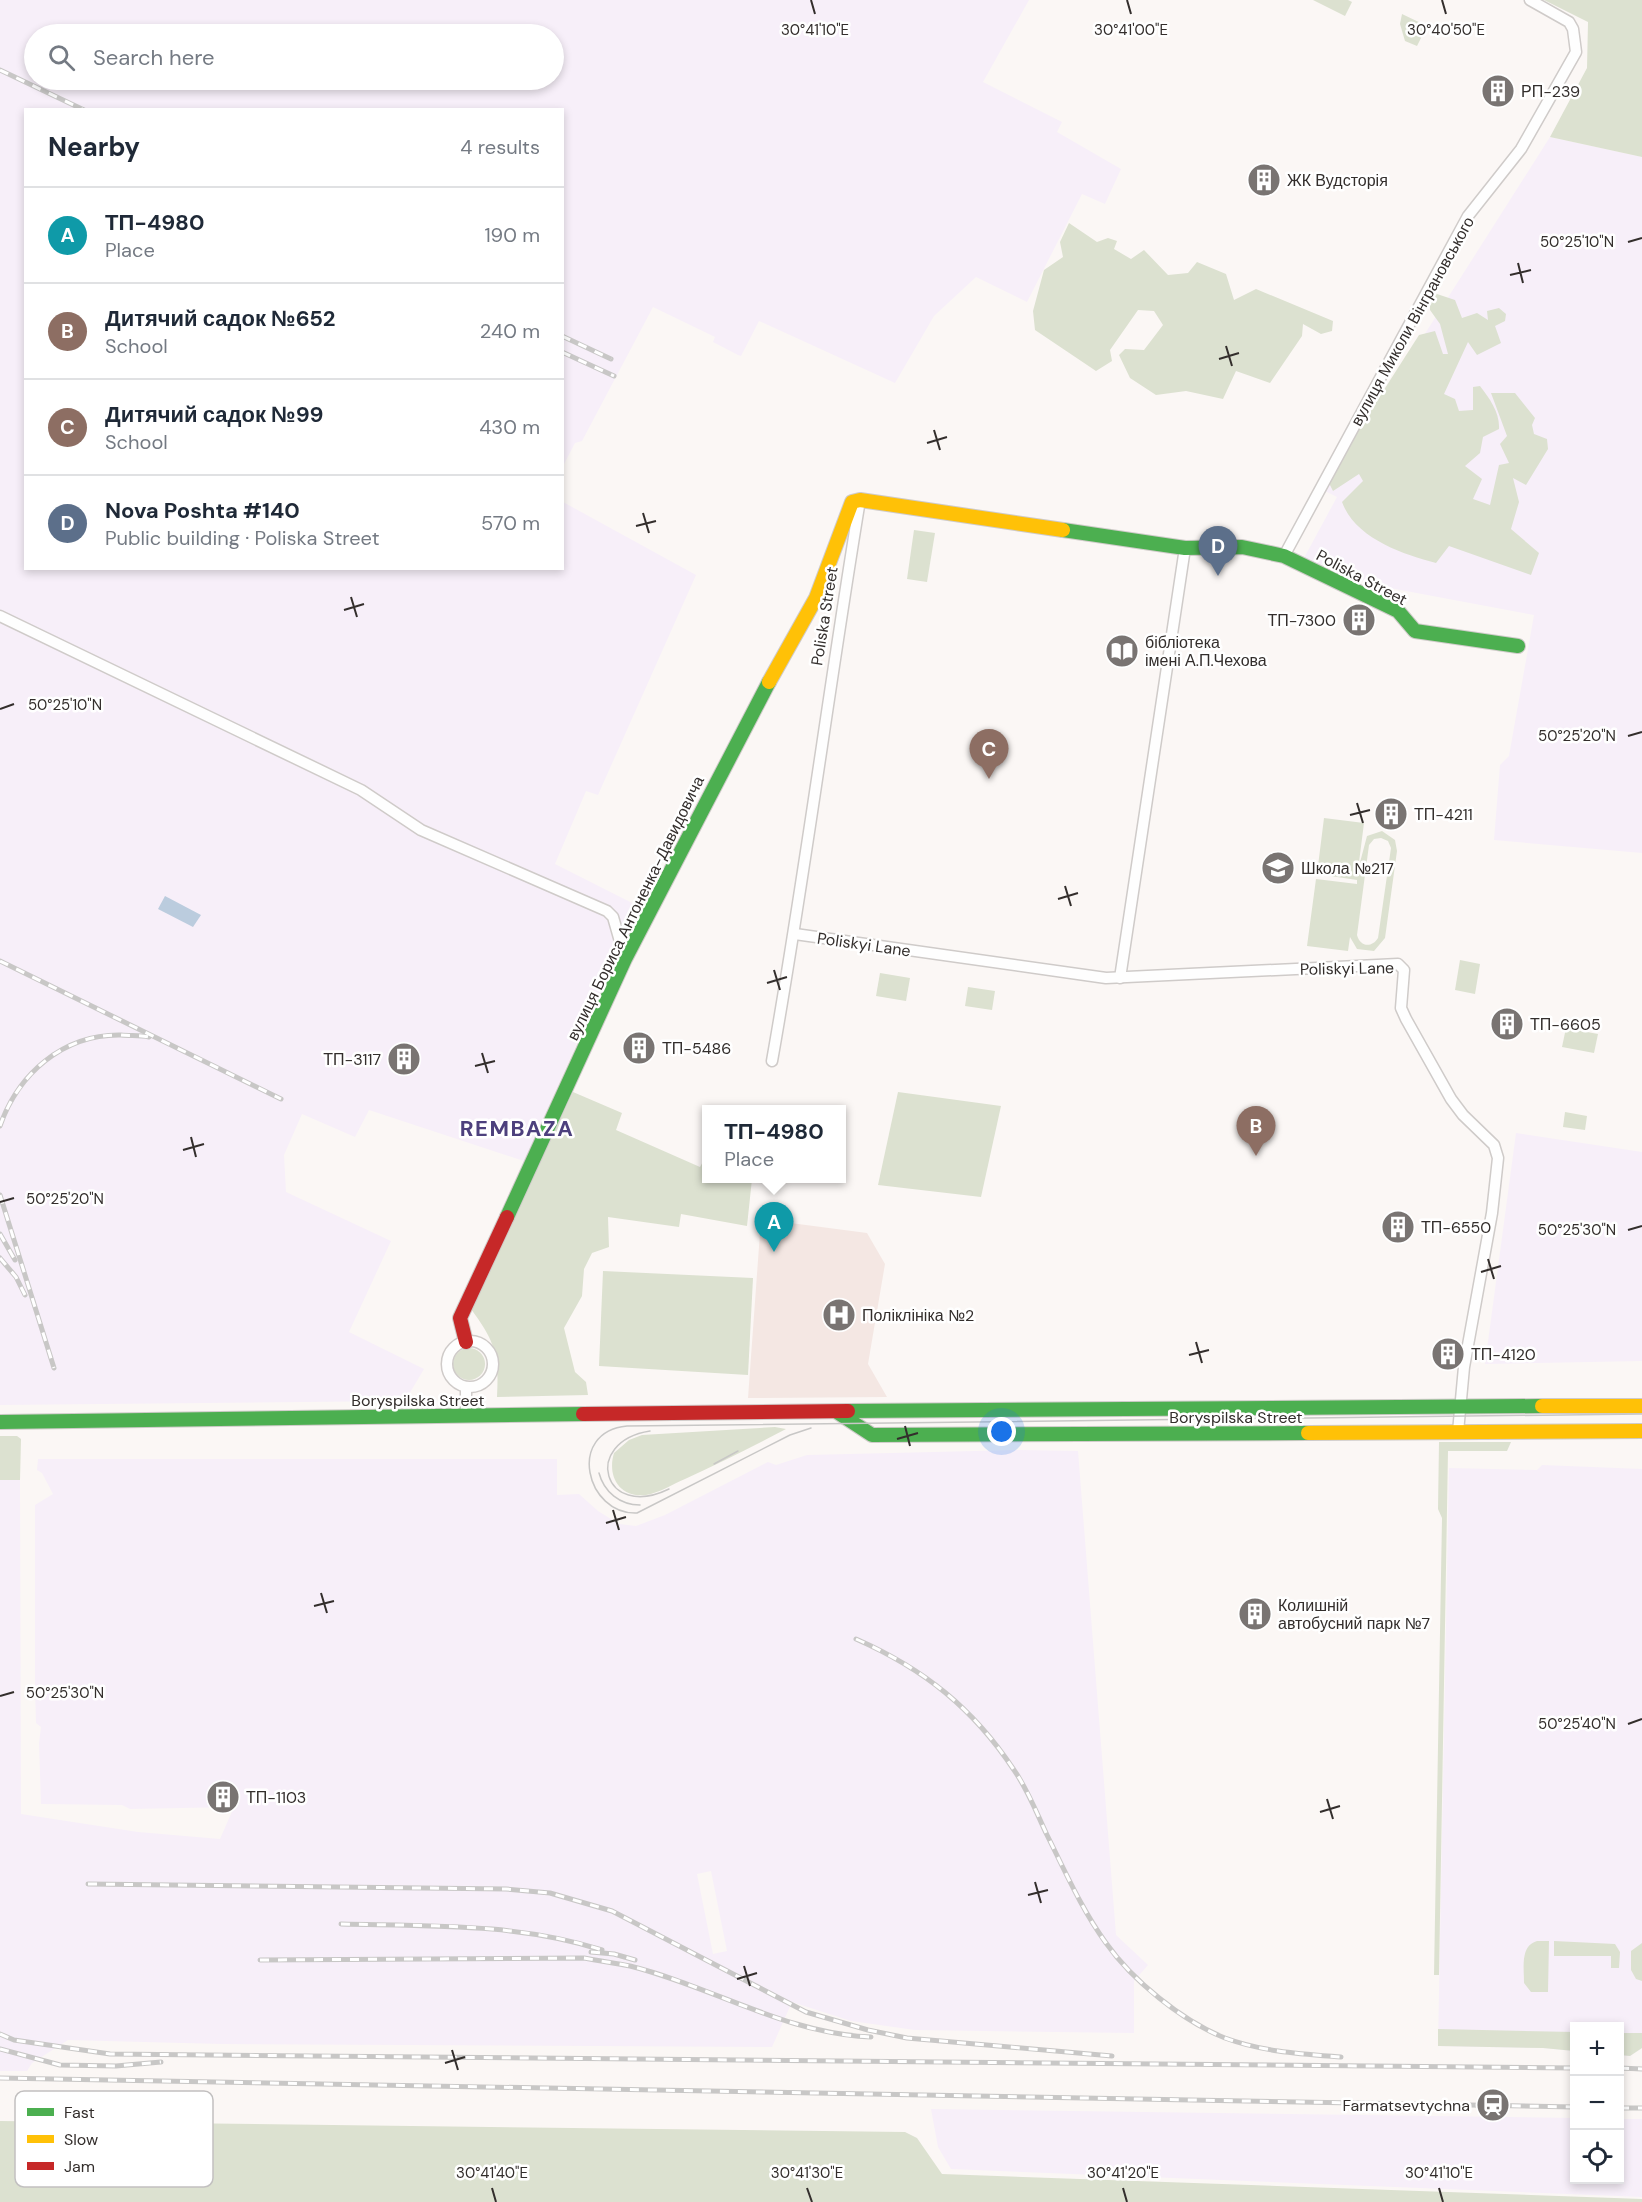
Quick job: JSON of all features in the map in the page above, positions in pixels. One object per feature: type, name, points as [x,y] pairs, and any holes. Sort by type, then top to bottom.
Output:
[{"type":"main road","name":"Poliska Street","points":[[860,500],[1185,548],[1242,548],[1284,555],[1398,611],[1415,631],[1518,646]]},
{"type":"main road","name":"вулиця Бориса Антоненка-Давидовича","points":[[466,1342],[460,1318],[625,959],[737,740],[816,598],[852,502],[860,500]]},
{"type":"main road","name":"Boryspilska Street","points":[[0,1422],[837,1412],[1642,1406]]},
{"type":"main road","name":"Boryspilska Street","points":[[837,1412],[872,1435],[1642,1431]]},
{"type":"street","name":"вулиця Миколи Вінграновського","points":[[1284,555],[1468,216],[1521,149],[1552,98],[1576,52],[1574,29],[1563,17],[1530,0]]},
{"type":"street","name":"Poliska Street","points":[[772,1061],[795,934],[832,669],[860,500]]},
{"type":"street","points":[[1120,978],[1185,548]]},
{"type":"street","points":[[0,616],[361,790],[420,830],[607,911],[613,917],[625,959]]},
{"type":"street","name":"Poliskyi Lane","points":[[795,934],[1058,972],[1120,978],[1398,964],[1404,970],[1401,1008],[1406,1019],[1451,1099],[1463,1115],[1494,1145],[1498,1158],[1492,1212],[1467,1345],[1458,1432]]},
{"type":"street","points":[[466,1342],[478,1343],[487,1350],[492,1366],[483,1382],[466,1386],[452,1378],[447,1361],[451,1351],[466,1342]]},
{"type":"street","points":[[465,1416],[466,1386]]},
{"type":"shaded area","points":[[0,0],[1029,0],[983,82],[1062,122],[1057,132],[1121,169],[1105,204],[1082,194],[1027,302],[976,277],[934,316],[895,383],[759,321],[741,356],[713,342],[715,337],[653,307],[582,441],[575,443],[564,464],[564,108],[24,108],[24,570],[564,570],[564,503],[696,575],[598,795],[586,791],[555,864],[642,908],[595,1003],[524,1161],[369,1110],[355,1137],[302,1114],[284,1155],[286,1192],[391,1241],[349,1332],[424,1369],[405,1401],[0,1405]]},
{"type":"shaded area","points":[[1550,137],[1642,157],[1642,853],[1494,840],[1500,765],[1509,756],[1534,615],[1374,585],[1304,558],[1337,497],[1325,491]]},
{"type":"shaded area","points":[[1516,1133],[1642,1152],[1642,1361],[1485,1364]]},
{"type":"shaded area","points":[[761,1219],[867,1233],[885,1264],[868,1364],[887,1397],[748,1398]]},
{"type":"shaded area","points":[[1019,1450],[1078,1451],[1116,1935],[1148,1965],[1134,1981],[1134,2033],[915,2030],[851,2021],[792,2002],[772,2047],[221,2044],[68,2040],[32,2063],[27,2071],[0,2071],[0,1480],[20,1480],[21,1814],[138,1832],[220,1839],[234,1807],[130,1809],[122,1805],[41,1804],[39,1743],[41,1727],[36,1723],[35,1687],[35,1505],[53,1494],[42,1473],[37,1470],[38,1459],[557,1459],[557,1495],[579,1494],[598,1511],[619,1524],[636,1526],[665,1515],[768,1462],[776,1465],[807,1455]],"holes":[[[711,1871],[727,1951],[713,1954],[697,1874]]]},
{"type":"shaded area","points":[[1542,1465],[1642,1469],[1642,2048],[1630,2056],[1624,2055],[1624,2022],[1570,2022],[1570,2051],[1438,2046],[1449,1468],[1537,1470]]},
{"type":"shaded area","points":[[931,2109],[1570,2118],[1570,2184],[1624,2184],[1624,2119],[1642,2119],[1642,2197],[951,2169],[938,2147]]},
{"type":"green space","points":[[1313,0],[1348,0],[1352,2],[1345,16]]},
{"type":"green space","points":[[1544,0],[1642,0],[1642,157],[1550,137],[1587,68],[1588,22]]},
{"type":"green space","points":[[1402,14],[1427,26],[1417,46],[1405,41],[1400,24]]},
{"type":"green space","points":[[1069,223],[1097,242],[1108,238],[1117,241],[1114,249],[1131,259],[1144,250],[1168,275],[1188,273],[1197,262],[1226,274],[1234,300],[1256,289],[1333,321],[1332,331],[1321,334],[1303,324],[1302,336],[1270,383],[1236,371],[1223,399],[1186,391],[1156,395],[1130,378],[1119,355],[1125,349],[1144,350],[1163,325],[1154,311],[1138,310],[1110,350],[1112,361],[1096,371],[1035,330],[1033,311],[1044,270],[1063,257],[1060,242]]},
{"type":"green space","points":[[1437,294],[1455,300],[1462,318],[1477,313],[1488,320],[1487,311],[1499,308],[1506,314],[1505,321],[1495,326],[1501,343],[1477,355],[1468,342],[1444,394],[1455,399],[1459,411],[1473,410],[1473,387],[1480,386],[1491,401],[1498,417],[1499,429],[1483,437],[1480,453],[1465,466],[1482,479],[1473,499],[1490,505],[1499,465],[1509,463],[1500,444],[1507,436],[1491,393],[1515,393],[1535,418],[1532,425],[1534,434],[1547,439],[1548,449],[1526,485],[1513,478],[1519,502],[1511,529],[1539,553],[1531,575],[1449,546],[1436,563],[1381,543],[1357,525],[1348,515],[1342,502],[1363,481],[1359,474],[1333,491],[1327,479],[1419,335],[1435,331],[1443,354],[1448,354],[1440,324],[1430,310],[1430,300]]},
{"type":"green space","points":[[914,530],[935,533],[927,582],[907,579]]},
{"type":"green space","points":[[1324,818],[1364,823],[1358,870],[1367,836],[1382,831],[1395,840],[1397,851],[1385,938],[1374,951],[1357,949],[1350,937],[1348,951],[1307,946],[1316,879],[1357,884],[1357,880],[1317,874]],"holes":[[[1381,838],[1388,841],[1391,848],[1378,938],[1370,945],[1366,945],[1357,935],[1369,845],[1374,839]]]},
{"type":"green space","points":[[1460,960],[1480,964],[1475,994],[1455,990]]},
{"type":"green space","points":[[880,973],[910,978],[906,1001],[876,996]]},
{"type":"green space","points":[[968,987],[995,991],[992,1010],[965,1006]]},
{"type":"green space","points":[[1566,1028],[1598,1034],[1594,1053],[1562,1047]]},
{"type":"green space","points":[[573,1092],[622,1113],[616,1130],[700,1167],[702,1163],[702,1183],[752,1183],[747,1226],[681,1214],[679,1227],[608,1217],[609,1247],[592,1253],[584,1269],[582,1296],[564,1328],[575,1372],[586,1382],[588,1395],[497,1397],[494,1350],[486,1331],[471,1309]]},
{"type":"green space","points":[[898,1092],[1001,1106],[981,1197],[878,1185]]},
{"type":"green space","points":[[1565,1112],[1587,1116],[1585,1130],[1563,1127]]},
{"type":"green space","points":[[603,1271],[753,1278],[748,1375],[599,1366]]},
{"type":"green space","points":[[469,1348],[480,1353],[485,1364],[480,1375],[469,1380],[458,1375],[453,1364],[458,1353]]},
{"type":"green space","points":[[775,1427],[786,1429],[651,1494],[629,1493],[617,1484],[614,1477],[612,1462],[614,1453],[629,1440],[642,1435]]},
{"type":"green space","points":[[0,1436],[17,1436],[21,1439],[20,1480],[0,1480]]},
{"type":"green space","points":[[1439,1442],[1511,1442],[1507,1451],[1448,1451],[1439,1975],[1434,1975],[1442,1518],[1438,1509]]},
{"type":"green space","points":[[1537,1941],[1549,1941],[1548,1992],[1531,1992],[1524,1983],[1525,1952]]},
{"type":"green space","points":[[1554,1941],[1615,1944],[1620,1952],[1619,1968],[1611,1968],[1611,1956],[1554,1956]]},
{"type":"green space","points":[[1642,1943],[1642,1981],[1636,1979],[1631,1970],[1631,1951]]},
{"type":"green space","points":[[1438,2029],[1570,2032],[1570,2051],[1438,2046]]},
{"type":"green space","points":[[1624,2033],[1642,2033],[1642,2048],[1630,2056],[1624,2055]]},
{"type":"green space","points":[[0,2121],[15,2121],[15,2187],[213,2187],[213,2124],[905,2132],[917,2138],[942,2174],[1642,2199],[1642,2202],[0,2202]]},
{"type":"water","points":[[165,896],[201,915],[193,927],[158,909]]},
{"type":"tram line","points":[[811,1428],[790,1435],[637,1513],[619,1510],[605,1501],[595,1488],[590,1472],[590,1457],[596,1442],[608,1432],[627,1426],[1642,1414]]},
{"type":"tram line","points":[[650,1431],[628,1438],[615,1449],[608,1463],[609,1476],[616,1488],[628,1495],[646,1496],[669,1489]]},
{"type":"tram line","points":[[714,1464],[738,1451]]},
{"type":"tram line","points":[[599,1473],[601,1480],[614,1496],[626,1503],[640,1505]]},
{"type":"railway","points":[[0,70],[24,81]]},
{"type":"railway","points":[[42,90],[80,108]]},
{"type":"railway","points":[[564,337],[611,359]]},
{"type":"railway","points":[[564,353],[614,376]]},
{"type":"railway","points":[[0,961],[281,1099]]},
{"type":"railway","points":[[0,1126],[18,1090],[31,1074],[62,1050],[80,1041],[100,1036],[149,1037]]},
{"type":"railway","points":[[0,1195],[54,1368]]},
{"type":"railway","points":[[0,1234],[15,1260]]},
{"type":"railway","points":[[0,1258],[16,1277],[25,1295]]},
{"type":"railway","points":[[856,1639],[904,1663],[925,1677],[964,1709],[982,1728],[1024,1786],[1074,1890],[1097,1930],[1117,1957],[1159,1998],[1209,2031],[1239,2043],[1297,2053],[1341,2057]]},
{"type":"railway","points":[[88,1884],[506,1889],[550,1893],[612,1911],[806,2012],[868,2030],[907,2038],[1112,2056]]},
{"type":"railway","points":[[341,1924],[506,1930],[571,1941],[602,1950]]},
{"type":"railway","points":[[591,1952],[614,1954],[635,1960]]},
{"type":"railway","points":[[260,1960],[584,1958],[630,1966],[660,1975],[749,2008],[809,2027],[840,2034],[871,2037]]},
{"type":"railway","points":[[0,2034],[14,2040],[110,2054],[1570,2068]]},
{"type":"railway","points":[[0,2049],[60,2065],[116,2066],[161,2062]]},
{"type":"railway","points":[[1624,2068],[1642,2069]]},
{"type":"railway","points":[[0,2078],[1570,2107]]},
{"type":"railway","points":[[1624,2108],[1642,2108]]},
{"type":"traffic: fast","points":[[1063,530],[1185,548],[1242,547],[1284,556],[1398,611],[1415,631],[1518,646]]},
{"type":"traffic: fast","points":[[507,1217],[625,959],[769,682]]},
{"type":"traffic: fast","points":[[848,1411],[1542,1406]]},
{"type":"traffic: fast","points":[[837,1412],[872,1435],[1308,1433]]},
{"type":"traffic: fast","points":[[0,1422],[583,1414]]},
{"type":"traffic: slow","points":[[769,682],[816,598],[852,502],[860,500],[1063,530]]},
{"type":"traffic: slow","points":[[1542,1406],[1642,1406]]},
{"type":"traffic: slow","points":[[1308,1433],[1642,1431]]},
{"type":"traffic: jam","points":[[466,1342],[460,1318],[507,1217]]},
{"type":"traffic: jam","points":[[583,1414],[848,1411]]},
{"type":"place","name":"РП-239","points":[[1498,91]]},
{"type":"place","name":"ЖК Вудсторія","points":[[1264,180]]},
{"type":"place","name":"Nova Poshta #140","points":[[1218,576]]},
{"type":"place","name":"ТП-7300","points":[[1359,620]]},
{"type":"place","name":"бібліотека імені А.П.Чехова","points":[[1122,651]]},
{"type":"place","name":"Дитячий садок №99","points":[[989,779]]},
{"type":"place","name":"ТП-4211","points":[[1391,814]]},
{"type":"place","name":"Школа №217","points":[[1278,868]]},
{"type":"place","name":"ТП-6605","points":[[1507,1024]]},
{"type":"place","name":"ТП-5486","points":[[639,1048]]},
{"type":"place","name":"ТП-3117","points":[[404,1059]]},
{"type":"place","name":"Дитячий садок №652","points":[[1256,1156]]},
{"type":"place","name":"ТП-6550","points":[[1398,1227]]},
{"type":"place","name":"ТП-4980","points":[[774,1252]]},
{"type":"place","name":"Поліклініка №2","points":[[839,1315]]},
{"type":"place","name":"ТП-4120","points":[[1448,1354]]},
{"type":"place","name":"Колишній автобусний парк №7","points":[[1255,1614]]},
{"type":"place","name":"ТП-1103","points":[[223,1797]]},
{"type":"place","name":"Farmatsevtychna","points":[[1493,2105]]},
{"type":"district","name":"REMBAZA","points":[[517,1128]]}]
